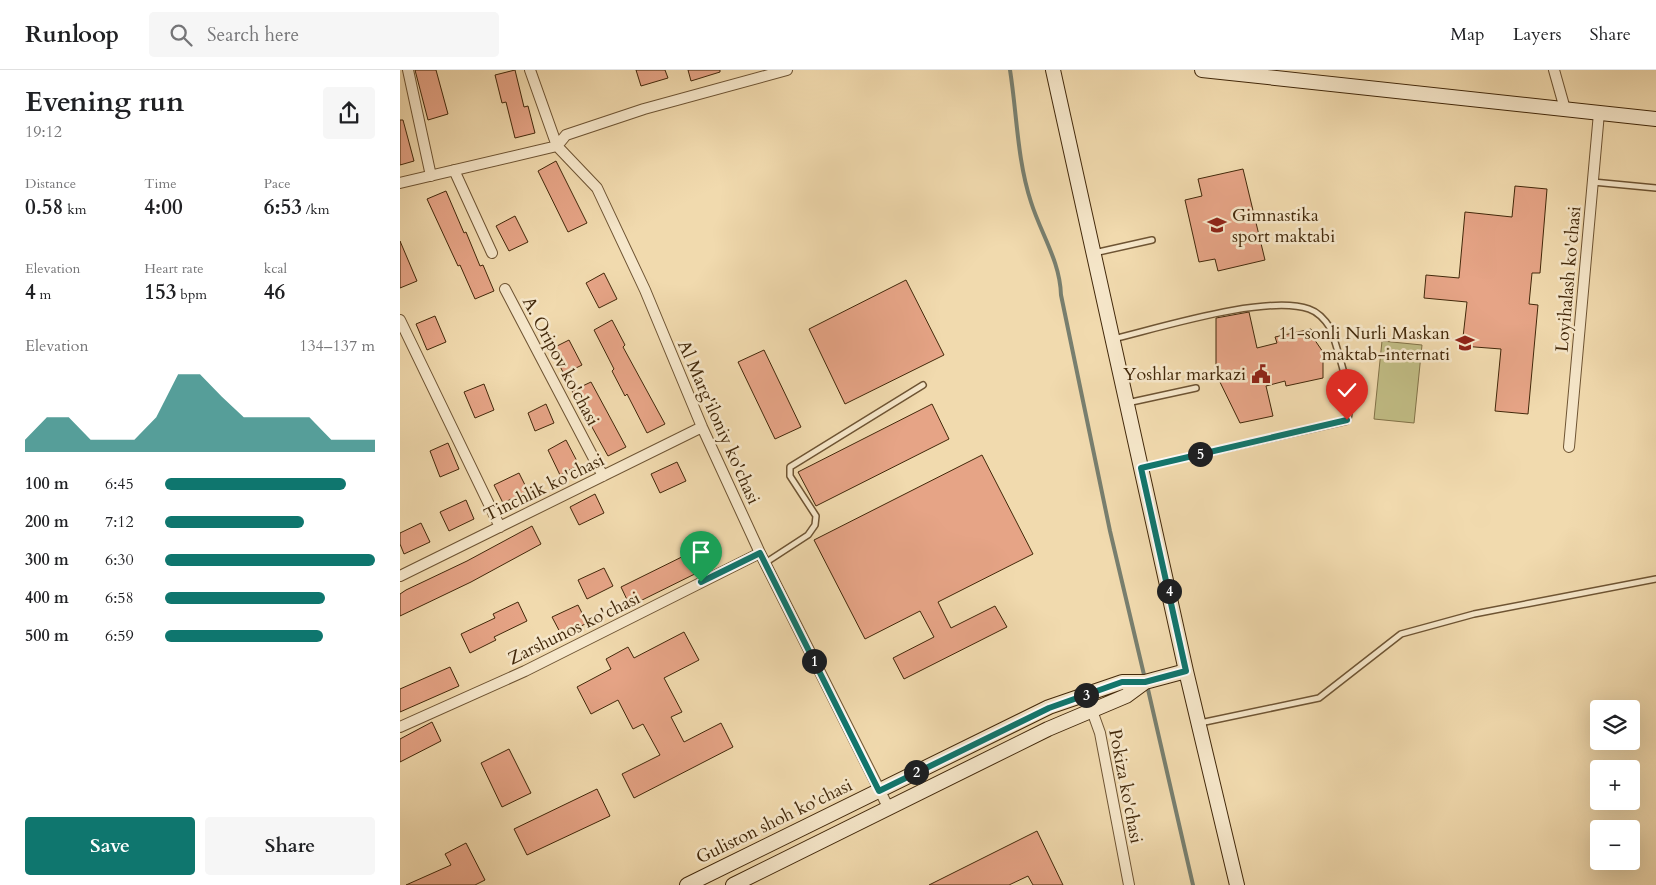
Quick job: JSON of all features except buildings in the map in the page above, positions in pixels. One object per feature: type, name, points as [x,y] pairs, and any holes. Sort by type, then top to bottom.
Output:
[{"type":"main road","points":[[1053,70],[1141,468],[1181,673],[1200,723],[1237,885]]},
{"type":"main road","points":[[1202,70],[1656,119]]},
{"type":"main road","points":[[732,885],[888,806],[1092,710],[1126,696],[1145,682],[1181,673]]},
{"type":"main road","name":"Guliston shoh ko'chasi","points":[[687,885],[1049,708],[1122,682],[1145,682]]},
{"type":"street","points":[[408,70],[431,176]]},
{"type":"street","name":"Al Marg'iloniy ko'chasi","points":[[530,70],[557,146],[597,188],[645,290],[702,427],[760,553],[888,806]]},
{"type":"street","points":[[400,183],[557,146],[566,135],[644,109],[787,70]]},
{"type":"street","points":[[1554,70],[1564,109]]},
{"type":"street","name":"Loyihalash ko'chasi","points":[[1569,447],[1599,113]]},
{"type":"street","points":[[454,170],[492,253]]},
{"type":"street","name":"A. Oripov ko'chasi","points":[[505,289],[603,476]]},
{"type":"street","points":[[400,320],[500,527]]},
{"type":"street","name":"Tinchlik ko'chasi","points":[[400,576],[702,427]]},
{"type":"street","name":"Zarshunos ko'chasi","points":[[400,727],[525,671],[760,553]]},
{"type":"street","name":"Pokiza ko'chasi","points":[[1086,694],[1100,733],[1129,885]]},
{"type":"lane","points":[[1593,182],[1656,188]]},
{"type":"lane","points":[[1093,253],[1152,240]]},
{"type":"lane","points":[[1112,339],[1252,306],[1279,304],[1309,309],[1325,320],[1331,329],[1349,400],[1350,414],[1347,420],[1141,468]]},
{"type":"lane","points":[[765,563],[808,535],[816,524],[816,516],[790,476],[790,467],[923,385]]},
{"type":"lane","points":[[1127,403],[1196,388]]},
{"type":"lane","points":[[1200,723],[1318,698],[1401,634],[1474,614],[1656,579]]},
{"type":"shaded area","points":[[1382,341],[1422,345],[1414,423],[1374,419]]},
{"type":"waterway","points":[[1010,70],[1026,186],[1035,214],[1054,259],[1060,283],[1110,531],[1145,679]]},
{"type":"waterway","points":[[1147,685],[1193,885]]},
{"type":"place","name":"Gimnastika sport maktabi","points":[[1217,225]]},
{"type":"place","name":"11-sonli Nurli Maskan maktab-internati","points":[[1465,343]]},
{"type":"place","name":"Yoshlar markazi","points":[[1261,374]]},
{"type":"route","points":[[701,582],[760,553],[879,791],[1049,708],[1122,682],[1145,682],[1186,671],[1141,468],[1347,420]]}]
